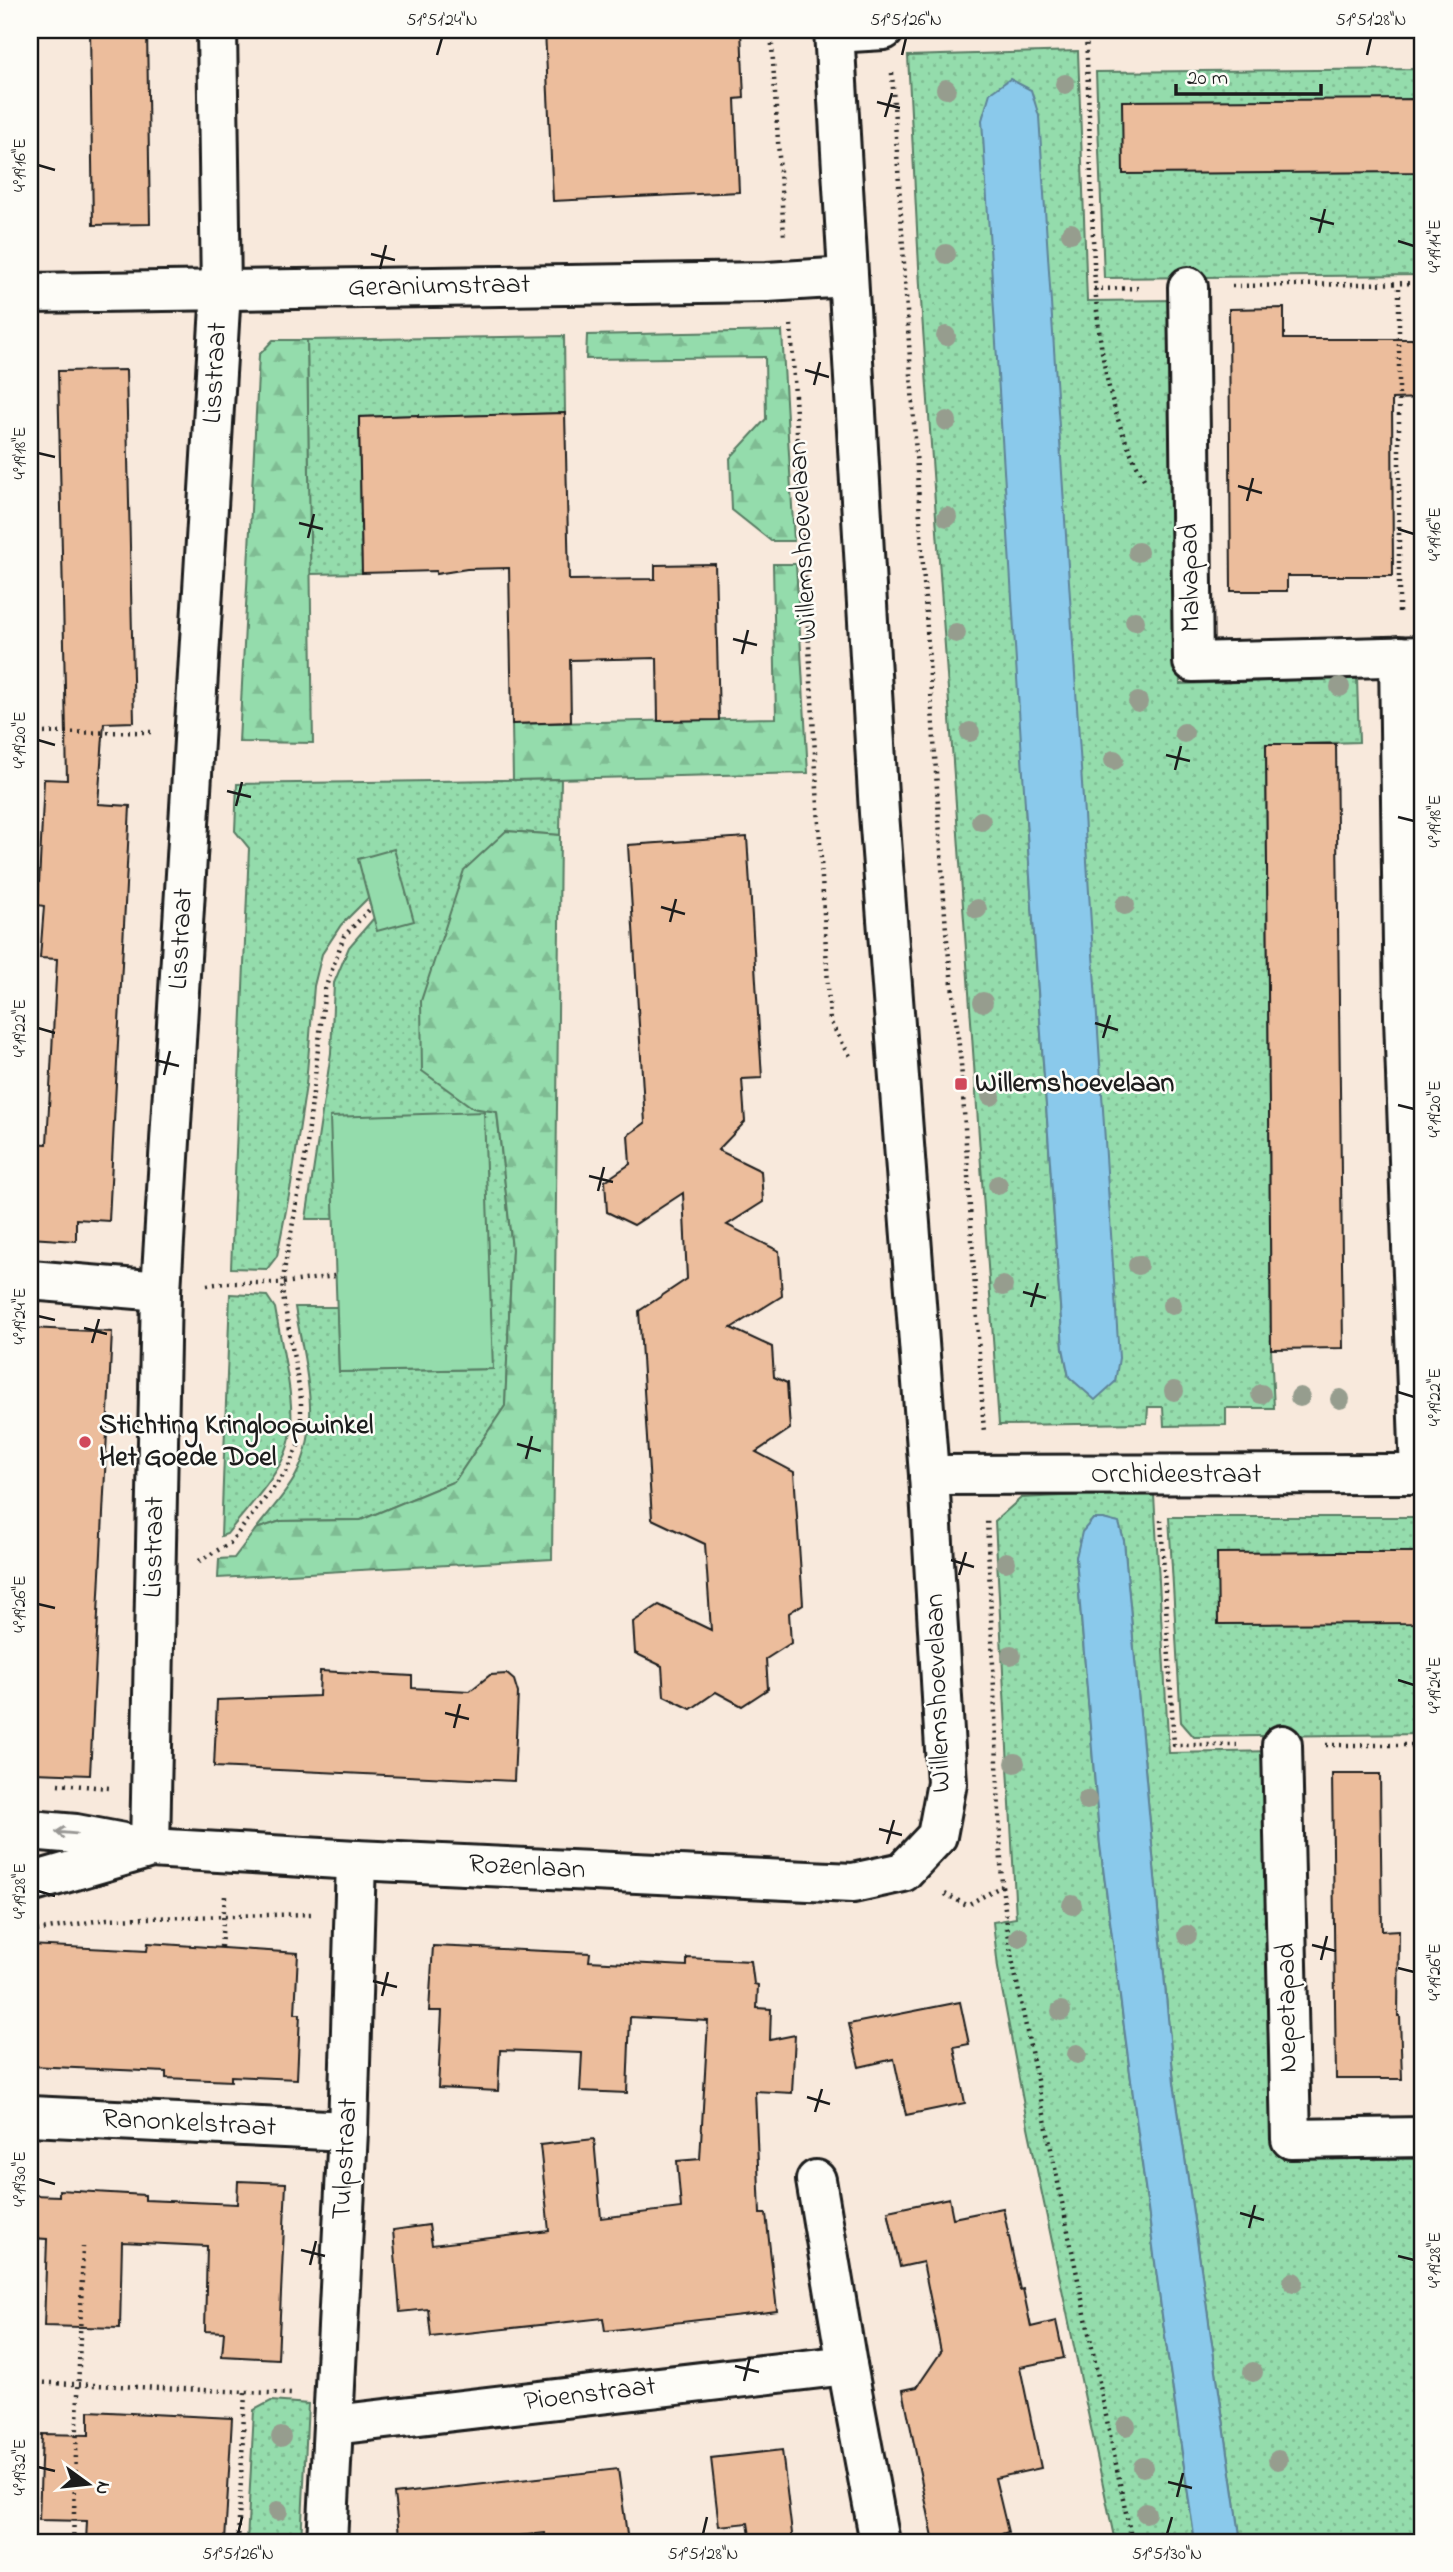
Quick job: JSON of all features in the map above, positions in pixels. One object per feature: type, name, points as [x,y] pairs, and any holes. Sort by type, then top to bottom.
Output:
[{"type":"street","name":"Lisstraat","points":[[150,1848],[161,1291],[221,290],[217,30]]},
{"type":"street","points":[[834,31],[884,30]]},
{"type":"street","name":"Willemshoevelaan","points":[[834,31],[879,813],[929,1475],[947,1783],[936,1836],[903,1872]]},
{"type":"street","name":"Geraniumstraat","points":[[30,293],[789,281],[848,277]]},
{"type":"street","name":"Malvapad","points":[[1188,287],[1192,662],[1411,656]]},
{"type":"street","points":[[1411,656],[1413,1017],[1422,1475]]},
{"type":"street","points":[[30,1280],[161,1291]]},
{"type":"street","name":"Orchideestraat","points":[[929,1475],[1422,1475]]},
{"type":"street","name":"Nepetapad","points":[[1282,1745],[1291,2139],[1423,2137]]},
{"type":"street","name":"Rozenlaan","points":[[30,1830],[76,1834],[150,1848],[356,1860],[853,1883],[903,1872]]},
{"type":"street","name":"Rozenlaan","points":[[30,1883],[150,1848]]},
{"type":"street","name":"Tulpstraat","points":[[327,2542],[348,2131],[356,1860]]},
{"type":"street","name":"Ranonkelstraat","points":[[30,2116],[348,2131]]},
{"type":"street","points":[[816,2180],[880,2542]]},
{"type":"street","name":"Pioenstraat","points":[[334,2425],[847,2365]]},
{"type":"path","name":"Willemshoevelaan","points":[[771,30],[789,281],[830,1021],[856,1066]]},
{"type":"path","points":[[1086,30],[1094,289],[1106,383],[1134,462],[1147,484]]},
{"type":"path","points":[[892,71],[946,931]]},
{"type":"path","points":[[1399,284],[1411,656]]},
{"type":"path","points":[[1094,289],[1423,284]]},
{"type":"path","points":[[30,733],[194,732]]},
{"type":"path","points":[[192,1565],[230,1543],[286,1472],[298,1446],[301,1399],[282,1290],[306,1153],[325,989],[345,936],[371,908]]},
{"type":"path","points":[[161,1291],[226,1283],[283,1283],[335,1276]]},
{"type":"path","points":[[1158,1476],[1174,1745],[1423,1745]]},
{"type":"path","points":[[1002,1886],[1011,1954],[1132,2542]]},
{"type":"path","points":[[30,1931],[107,1919],[309,1914],[354,1917]]},
{"type":"path","points":[[73,2542],[83,2248]]},
{"type":"path","points":[[30,2382],[245,2392],[238,2542]]},
{"type":"green space","points":[[1078,51],[1087,301],[1176,300],[1180,684],[1357,678],[1359,742],[1266,745],[1271,1349],[1274,1408],[1226,1408],[1226,1425],[1164,1426],[1163,1407],[1148,1407],[1147,1423],[999,1425],[920,286],[908,56]],"holes":[[[1025,805],[1069,1377],[1063,1348]]]},
{"type":"green space","points":[[1423,69],[1423,275],[1104,278],[1096,72]]},
{"type":"green space","points":[[782,331],[794,541],[771,541],[732,510],[730,458],[766,419],[765,357],[586,359],[587,335]]},
{"type":"green space","points":[[564,336],[565,413],[359,417],[362,573],[310,574],[307,340]]},
{"type":"green space","points":[[273,340],[307,340],[313,743],[239,742],[259,355]]},
{"type":"green space","points":[[773,564],[796,564],[808,773],[513,780],[512,724],[776,718]]},
{"type":"green space","points":[[561,779],[560,835],[506,831],[473,1108],[497,1112],[512,1249],[505,1406],[455,1481],[361,1520],[281,1521],[256,1529],[295,1477],[309,1436],[307,1372],[295,1307],[337,1307],[339,1372],[492,1369],[331,1117],[334,1219],[306,1219],[331,1053],[334,983],[349,947],[374,918],[368,898],[341,925],[322,954],[314,986],[306,1085],[277,1256],[267,1269],[231,1268],[249,848],[235,831],[237,784]]},
{"type":"green space","points":[[506,831],[560,835],[552,1559],[218,1578],[219,1559],[234,1558],[256,1529],[281,1521],[361,1520],[455,1481],[505,1406],[512,1249],[497,1112],[473,1108],[422,1071],[421,1001],[464,870]]},
{"type":"green space","points":[[394,849],[414,921],[377,931],[358,859]]},
{"type":"green space","points":[[484,1112],[493,1369],[339,1372],[330,1117]]},
{"type":"green space","points":[[230,1294],[267,1296],[275,1308],[288,1378],[291,1432],[284,1457],[270,1480],[227,1534],[221,1536]]},
{"type":"green space","points":[[1102,1494],[1154,1495],[1169,1753],[1276,1751],[1283,2159],[1423,2159],[1423,2542],[1241,2542],[1174,2083],[1124,1541],[1119,1524],[1093,1519],[1076,1557],[1100,1845],[1195,2542],[1115,2542],[1028,2127],[998,1968],[993,1922],[1016,1918],[995,1521],[1021,1498]]},
{"type":"green space","points":[[1169,1517],[1423,1517],[1423,1734],[1194,1737],[1181,1722]]},
{"type":"green space","points":[[271,2401],[308,2404],[301,2542],[247,2542],[254,2410]]},
{"type":"water","points":[[1010,79],[1031,90],[1039,116],[1119,1358],[1115,1382],[1095,1400],[1069,1377],[1063,1348],[1025,805],[982,120],[990,93]]},
{"type":"water","points":[[1093,1519],[1119,1523],[1124,1541],[1174,2083],[1241,2542],[1195,2542],[1162,2315],[1100,1845],[1076,1557],[1082,1532]]},
{"type":"building","points":[[90,30],[147,30],[150,224],[93,225]]},
{"type":"building","points":[[545,30],[741,30],[744,98],[735,99],[739,192],[553,201]]},
{"type":"building","points":[[1423,99],[1423,172],[1123,174],[1122,101]]},
{"type":"building","points":[[1284,308],[1284,339],[1423,339],[1423,398],[1392,399],[1393,576],[1287,576],[1287,591],[1231,591],[1229,309]]},
{"type":"building","points":[[126,370],[134,722],[104,723],[98,804],[130,806],[109,1221],[76,1219],[76,1241],[30,1238],[30,1143],[47,1144],[57,959],[40,958],[44,906],[38,905],[44,779],[67,780],[58,371]]},
{"type":"building","points":[[565,413],[569,580],[655,579],[655,565],[715,564],[719,720],[658,721],[657,658],[570,660],[571,722],[512,724],[509,568],[467,569],[436,574],[436,571],[362,573],[359,417]]},
{"type":"building","points":[[1266,744],[1336,744],[1343,1348],[1271,1349]]},
{"type":"building","points":[[747,837],[762,1078],[742,1079],[745,1122],[718,1150],[761,1171],[763,1202],[727,1225],[779,1251],[782,1296],[731,1328],[772,1347],[774,1377],[787,1383],[790,1429],[756,1452],[794,1472],[803,1604],[789,1613],[791,1643],[766,1659],[768,1689],[742,1706],[716,1692],[691,1709],[664,1696],[662,1666],[635,1653],[633,1622],[659,1605],[711,1630],[705,1544],[652,1519],[639,1311],[687,1279],[683,1193],[634,1225],[607,1212],[605,1181],[630,1164],[628,1135],[645,1123],[628,845]]},
{"type":"building","points":[[30,1328],[112,1332],[90,1775],[34,1773],[34,1768],[30,1768]]},
{"type":"building","points":[[1423,1552],[1423,1623],[1218,1624],[1217,1553]]},
{"type":"building","points":[[320,1671],[412,1676],[412,1688],[470,1691],[490,1675],[507,1674],[514,1680],[518,1693],[514,1781],[214,1767],[217,1700],[319,1696]]},
{"type":"building","points":[[1332,1774],[1380,1774],[1382,1931],[1399,1930],[1398,2016],[1402,2079],[1336,2079]]},
{"type":"building","points":[[148,1943],[298,1953],[295,2014],[300,2014],[297,2079],[231,2076],[231,2081],[166,2078],[166,2072],[30,2066],[30,1945],[147,1951]]},
{"type":"building","points":[[433,1946],[590,1953],[589,1961],[687,1966],[687,1958],[751,1961],[754,1984],[758,1985],[757,2008],[771,2009],[770,2040],[795,2035],[792,2093],[755,2091],[760,2214],[766,2214],[777,2311],[605,2331],[603,2318],[431,2337],[428,2309],[400,2312],[393,2230],[429,2225],[432,2245],[549,2231],[540,2145],[594,2139],[601,2218],[681,2208],[677,2161],[700,2159],[708,2021],[630,2017],[627,2093],[580,2091],[582,2053],[500,2050],[498,2091],[438,2088],[442,2011],[429,2011]]},
{"type":"building","points":[[960,2002],[969,2044],[954,2047],[965,2103],[906,2115],[894,2059],[859,2067],[849,2024]]},
{"type":"building","points":[[238,2181],[286,2183],[278,2359],[222,2356],[224,2332],[205,2331],[207,2246],[122,2242],[120,2328],[44,2326],[47,2239],[32,2238],[33,2195],[59,2196],[59,2190],[145,2195],[145,2200],[237,2204]]},
{"type":"building","points":[[949,2198],[953,2218],[1003,2208],[1020,2290],[1023,2289],[1031,2327],[1056,2321],[1064,2358],[1020,2367],[1041,2468],[995,2478],[1008,2532],[1002,2534],[1004,2542],[934,2542],[903,2390],[917,2387],[941,2352],[923,2262],[900,2267],[888,2211]]},
{"type":"building","points":[[89,2411],[232,2418],[225,2542],[86,2542],[87,2521],[39,2520],[42,2434],[89,2435]]},
{"type":"building","points":[[782,2450],[793,2542],[751,2542],[748,2523],[719,2526],[711,2458]]},
{"type":"building","points":[[618,2469],[628,2542],[546,2542],[545,2533],[463,2542],[400,2542],[394,2494]]},
{"type":"place","name":"Willemshoevelaan","points":[[961,1084]]},
{"type":"place","name":"Stichting Kringloopwinkel Het Goede Doel","points":[[85,1442]]}]
